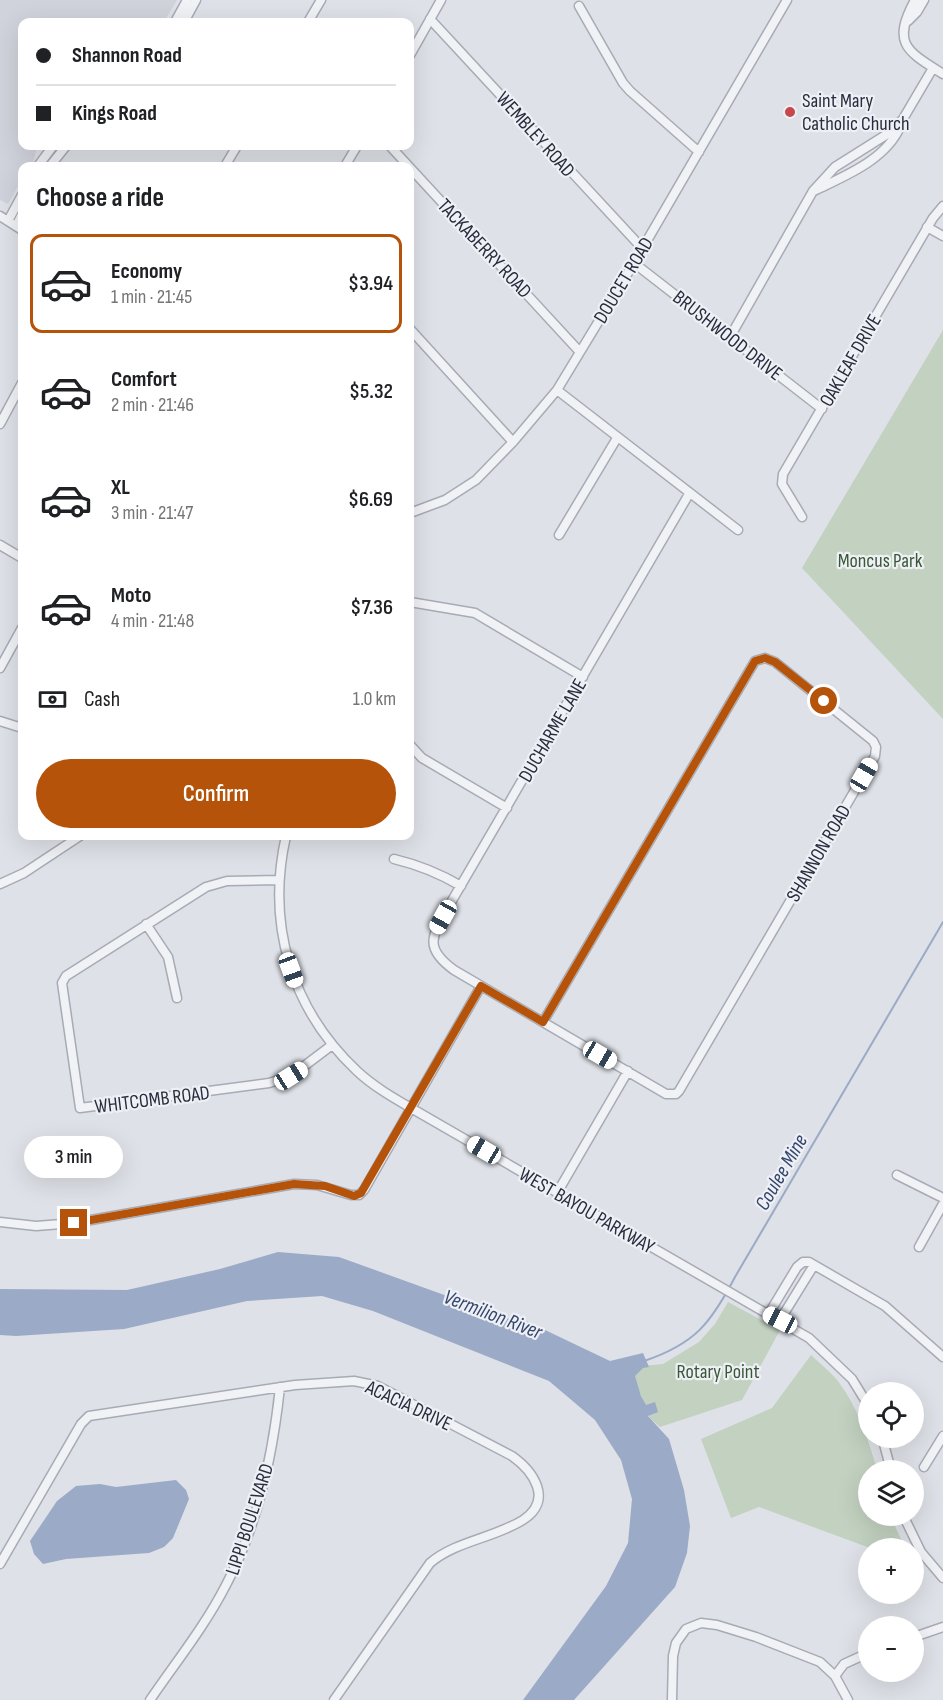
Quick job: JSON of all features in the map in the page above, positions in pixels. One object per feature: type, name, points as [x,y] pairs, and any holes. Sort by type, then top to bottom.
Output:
[{"type":"street","points":[[310,18],[321,0]]},
{"type":"street","points":[[414,47],[441,0]]},
{"type":"street","name":"DOUCET ROAD","points":[[414,512],[435,505],[458,493],[489,468],[557,390],[634,263],[787,0]]},
{"type":"street","points":[[915,0],[909,10],[903,34],[906,47],[915,57],[943,74]]},
{"type":"street","points":[[907,22],[924,0]]},
{"type":"street","points":[[178,18],[190,3]]},
{"type":"street","points":[[185,18],[190,3]]},
{"type":"street","points":[[579,6],[630,91],[699,152]]},
{"type":"street","name":"WEMBLEY ROAD","points":[[430,19],[642,248]]},
{"type":"street","points":[[813,191],[855,170],[883,151],[896,136],[903,119],[933,68]]},
{"type":"street","points":[[730,338],[813,191],[835,167],[889,133],[903,119]]},
{"type":"street","points":[[42,162],[53,150]]},
{"type":"street","name":"TACKABERRY ROAD","points":[[394,150],[405,162]]},
{"type":"street","name":"TACKABERRY ROAD","points":[[414,172],[579,351]]},
{"type":"street","points":[[18,200],[4,218],[18,227]]},
{"type":"street","name":"OAKLEAF DRIVE","points":[[802,517],[782,484],[782,477],[927,227],[943,206]]},
{"type":"street","points":[[927,227],[943,236]]},
{"type":"street","name":"BRUSHWOOD DRIVE","points":[[634,263],[822,409]]},
{"type":"street","points":[[414,333],[513,441]]},
{"type":"street","points":[[0,424],[18,390]]},
{"type":"street","points":[[557,390],[738,530]]},
{"type":"street","points":[[559,535],[617,438]]},
{"type":"street","name":"DUCHARME LANE","points":[[448,966],[436,954],[432,940],[434,934],[689,494]]},
{"type":"street","points":[[0,545],[18,556]]},
{"type":"street","points":[[414,603],[474,613],[583,677]]},
{"type":"street","points":[[0,668],[18,635]]},
{"type":"street","name":"SHANNON ROAD","points":[[448,966],[481,986],[543,1022],[628,1071],[666,1094],[673,1095],[679,1091],[875,756],[876,747],[873,741],[775,662],[770,659],[759,659],[752,665],[543,1022]]},
{"type":"street","points":[[0,721],[18,727]]},
{"type":"street","points":[[414,749],[422,758],[507,808]]},
{"type":"street","points":[[0,884],[24,873],[74,840]]},
{"type":"street","name":"WEST BAYOU PARKWAY","points":[[285,840],[279,880],[280,921],[291,970],[305,1003],[332,1045],[367,1080],[411,1108],[809,1338],[852,1378],[858,1388]]},
{"type":"street","points":[[394,859],[418,864],[461,886]]},
{"type":"street","name":"WHITCOMB ROAD","points":[[279,880],[237,880],[216,883],[196,892],[66,976],[62,983],[80,1108],[269,1083],[291,1076],[332,1045]]},
{"type":"street","points":[[146,924],[168,957],[177,998]]},
{"type":"street","points":[[0,1222],[36,1226],[66,1224],[294,1184],[325,1186],[357,1196],[364,1190],[481,986]]},
{"type":"street","points":[[557,1193],[628,1071]]},
{"type":"street","points":[[897,1175],[943,1198]]},
{"type":"street","points":[[919,1247],[943,1204]]},
{"type":"street","points":[[768,1315],[798,1267],[803,1262],[809,1262],[885,1306],[943,1357]]},
{"type":"street","points":[[780,1320],[814,1265]]},
{"type":"street","name":"ACACIA DRIVE","points":[[0,1564],[87,1417],[280,1387],[354,1381],[378,1386],[512,1456],[532,1474],[538,1489],[538,1497],[534,1510],[523,1520],[444,1554],[430,1563],[334,1700]]},
{"type":"street","name":"LIPPI BOULEVARD","points":[[150,1700],[214,1608],[232,1573],[253,1520],[267,1467],[280,1387]]},
{"type":"street","points":[[924,1467],[943,1436]]},
{"type":"street","points":[[908,1526],[921,1552],[943,1578]]},
{"type":"street","points":[[672,1700],[673,1656],[676,1643],[686,1629],[698,1623],[717,1625],[811,1658],[824,1665],[835,1676],[848,1700]]},
{"type":"street","points":[[924,1634],[943,1627]]},
{"type":"street","points":[[835,1676],[844,1664],[858,1658]]},
{"type":"shaded area","points":[[0,0],[177,0],[166,18],[18,18],[18,150],[36,150],[33,162],[18,162],[18,186],[8,204],[0,200]]},
{"type":"green space","name":"Moncus Park","points":[[943,330],[943,719],[802,568]]},
{"type":"green space","name":"Rotary Point","points":[[728,1302],[780,1330],[742,1400],[660,1427],[650,1418],[633,1375],[642,1366],[663,1364],[699,1342],[715,1324]]},
{"type":"green space","points":[[811,1355],[832,1374],[858,1415],[858,1448],[870,1448],[874,1460],[858,1460],[858,1526],[895,1526],[900,1538],[858,1538],[858,1544],[759,1507],[731,1518],[701,1439],[772,1408]]},
{"type":"water","points":[[278,1252],[339,1257],[472,1305],[499,1318],[522,1319],[610,1361],[643,1353],[649,1367],[643,1368],[635,1376],[646,1405],[655,1402],[658,1412],[648,1416],[669,1439],[684,1490],[690,1526],[687,1553],[675,1587],[574,1700],[523,1700],[606,1586],[628,1543],[632,1499],[621,1460],[595,1420],[549,1381],[373,1311],[322,1296],[247,1301],[124,1329],[0,1335],[0,1289],[127,1290],[220,1269]]},
{"type":"water","points":[[176,1480],[186,1490],[189,1499],[173,1538],[164,1547],[149,1553],[66,1559],[43,1564],[34,1554],[30,1541],[57,1501],[76,1486],[100,1484],[116,1487]]},
{"type":"waterway","name":"Coulee Mine","points":[[644,1361],[689,1339],[700,1330],[718,1307],[943,922]]},
{"type":"place","name":"Saint Mary Catholic Church","points":[[790,112]]},
{"type":"route","points":[[74,1223],[294,1184],[325,1186],[354,1196],[359,1195],[481,986],[543,1022],[755,661],[770,659],[824,701]]},
{"type":"water label","name":"Vermilion River","points":[[493,1314]]}]
